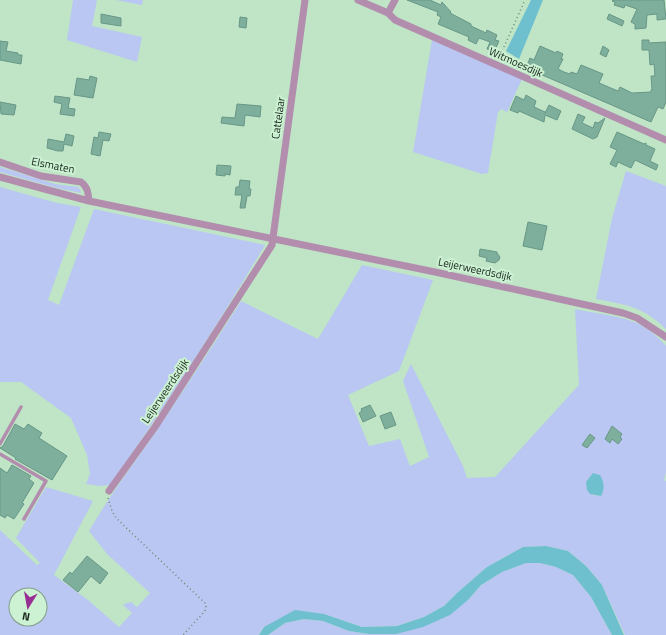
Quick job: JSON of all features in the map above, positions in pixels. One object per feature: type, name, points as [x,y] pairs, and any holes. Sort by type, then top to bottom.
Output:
[{"type":"street","name":"Cattelaar","points":[[273,239],[305,0]]},
{"type":"street","name":"Witmoesdijk","points":[[358,0],[388,13],[395,20],[666,140]]},
{"type":"street","points":[[388,13],[394,0]]},
{"type":"street","name":"Elsmaten","points":[[0,162],[41,176],[81,182],[86,185],[89,201]]},
{"type":"street","name":"Leijerweerdsdijk","points":[[0,177],[89,201],[435,272],[623,313],[637,318],[666,337]]},
{"type":"street","name":"Leijerweerdsdijk","points":[[108,492],[155,427],[236,303],[272,246],[273,239]]},
{"type":"lane","points":[[0,444],[21,407]]},
{"type":"lane","points":[[0,454],[46,481],[24,519]]},
{"type":"path","points":[[496,65],[525,0]]},
{"type":"path","points":[[108,492],[110,507],[116,518],[205,603],[206,610],[183,635]]},
{"type":"shaded area","points":[[73,0],[97,0],[92,26],[142,37],[137,62],[67,40]]},
{"type":"shaded area","points":[[116,0],[143,0],[142,5]]},
{"type":"shaded area","points":[[531,0],[543,0],[519,59],[506,51]]},
{"type":"shaded area","points":[[432,40],[522,79],[507,112],[501,109],[498,112],[488,173],[482,174],[413,152]]},
{"type":"shaded area","points":[[0,167],[55,184],[78,187],[81,193],[0,172]]},
{"type":"shaded area","points":[[626,171],[666,186],[666,329],[649,315],[634,308],[596,299],[612,218]]},
{"type":"shaded area","points":[[0,187],[57,203],[81,207],[48,300],[59,305],[94,209],[265,245],[190,366],[110,485],[100,486],[86,484],[90,474],[87,455],[71,418],[21,382],[0,382]]},
{"type":"shaded area","points":[[362,265],[433,280],[399,371],[348,395],[369,446],[400,439],[410,466],[429,457],[403,381],[411,364],[463,466],[467,478],[495,477],[579,385],[575,309],[632,321],[643,326],[660,339],[666,346],[666,472],[664,480],[666,481],[666,635],[625,635],[602,585],[586,566],[568,551],[546,546],[523,547],[487,567],[444,606],[424,617],[397,626],[362,627],[324,614],[264,627],[259,635],[0,635],[0,530],[37,565],[40,563],[16,538],[46,487],[93,501],[54,575],[88,600],[119,627],[132,613],[123,605],[131,602],[137,607],[150,593],[107,554],[89,531],[187,385],[241,301],[318,339]],"holes":[[[589,479],[601,496],[593,495],[586,482]]]},
{"type":"shaded area","points":[[593,473],[600,475],[604,485],[601,496],[590,494],[587,490],[586,482]]},
{"type":"shaded area","points":[[546,546],[568,551],[586,566],[602,585],[624,635],[612,635],[591,597],[573,575],[556,567],[540,563],[526,563],[502,572],[481,585],[468,600],[450,615],[423,627],[396,634],[369,634],[349,631],[323,621],[304,619],[285,623],[268,635],[259,635],[264,627],[295,610],[324,614],[362,627],[397,626],[424,617],[444,606],[487,567],[523,547]]},
{"type":"shaded area","points":[[526,563],[540,563],[556,567],[573,575],[591,597],[612,635],[268,635],[285,623],[304,619],[323,621],[349,631],[369,634],[396,634],[468,600],[481,585],[502,572]]},
{"type":"building","points":[[407,0],[430,0],[441,5],[442,2],[451,12],[450,13],[471,24],[471,26],[486,33],[487,30],[497,35],[495,40],[499,41],[494,52],[487,49],[490,42],[479,38],[476,44],[468,40],[469,37],[438,24],[441,17],[437,15],[438,12]]},
{"type":"building","points":[[664,0],[666,19],[657,20],[657,14],[647,15],[646,28],[635,29],[635,24],[631,22],[637,9],[625,5],[624,8],[614,5],[615,2],[612,1]]},
{"type":"building","points":[[101,14],[121,18],[121,26],[101,23]]},
{"type":"building","points":[[609,14],[624,21],[622,26],[607,19]]},
{"type":"building","points":[[240,17],[247,18],[246,28],[239,27]]},
{"type":"building","points":[[642,40],[649,40],[649,43],[666,42],[666,102],[663,109],[658,107],[651,122],[526,68],[530,58],[534,60],[540,46],[556,53],[557,51],[563,54],[561,59],[563,59],[558,69],[564,72],[577,74],[581,65],[603,74],[599,83],[618,91],[620,87],[632,93],[651,92],[651,76],[655,76],[654,64],[650,65],[649,50],[642,50]]},
{"type":"building","points":[[0,41],[8,42],[6,51],[22,55],[21,64],[0,60]]},
{"type":"building","points":[[603,46],[609,50],[606,57],[600,54]]},
{"type":"building","points":[[90,76],[97,78],[93,98],[74,95],[77,78],[89,80]]},
{"type":"building","points":[[526,95],[536,101],[534,107],[545,113],[549,105],[561,111],[557,120],[545,115],[544,122],[519,111],[518,113],[510,110],[516,96],[524,100]]},
{"type":"building","points":[[55,96],[70,98],[68,108],[75,109],[74,116],[60,114],[62,104],[54,102]]},
{"type":"building","points":[[0,102],[16,105],[14,115],[1,114]]},
{"type":"building","points":[[237,104],[261,106],[260,117],[245,115],[244,126],[221,123],[222,117],[235,118]]},
{"type":"building","points":[[578,114],[585,117],[582,123],[593,128],[595,122],[598,123],[605,118],[597,137],[593,139],[572,129]]},
{"type":"building","points":[[99,132],[111,134],[109,141],[103,140],[100,156],[91,154],[94,137],[98,138]]},
{"type":"building","points":[[617,132],[644,144],[646,143],[646,145],[655,149],[650,161],[658,165],[656,170],[635,160],[631,168],[618,162],[616,167],[610,164],[617,150],[610,147]]},
{"type":"building","points":[[66,134],[74,136],[72,146],[64,144],[63,151],[47,148],[48,139],[64,142]]},
{"type":"building","points":[[217,165],[231,166],[230,175],[216,175]]},
{"type":"building","points":[[240,180],[250,181],[250,196],[247,196],[245,208],[240,208],[242,195],[235,195],[236,187],[239,187]]},
{"type":"building","points":[[528,222],[547,226],[542,250],[523,246]]},
{"type":"building","points":[[480,249],[497,252],[500,257],[499,260],[495,263],[486,261],[487,258],[479,256]]},
{"type":"building","points":[[370,405],[376,416],[363,422],[359,413],[362,411],[361,409]]},
{"type":"building","points":[[391,412],[396,425],[385,429],[380,416]]},
{"type":"building","points":[[15,424],[24,429],[28,424],[42,433],[39,438],[67,456],[52,480],[15,459],[16,458],[0,448],[3,446]]},
{"type":"building","points":[[612,426],[622,434],[620,437],[622,439],[618,444],[612,439],[610,443],[605,439]]},
{"type":"building","points":[[590,434],[595,438],[587,448],[582,445]]},
{"type":"building","points":[[12,465],[31,476],[29,479],[34,483],[22,503],[24,504],[14,519],[7,515],[5,518],[0,515],[0,468],[7,473]]},
{"type":"building","points":[[87,556],[108,573],[100,584],[91,576],[78,592],[63,580],[70,572],[72,574]]}]
